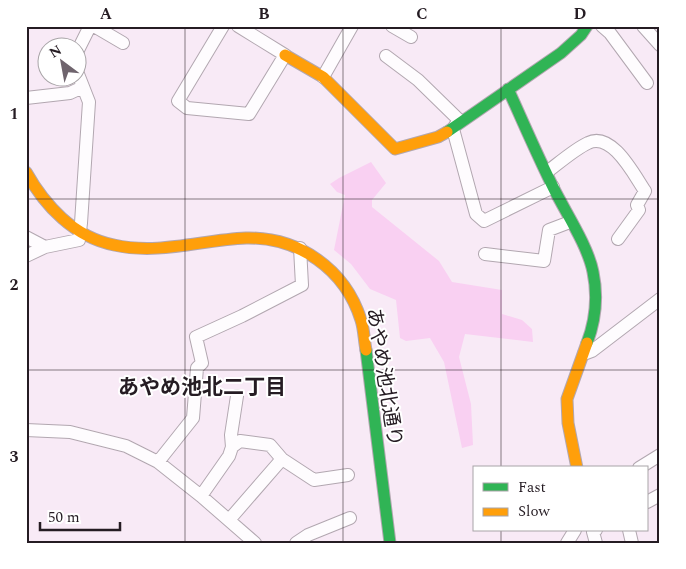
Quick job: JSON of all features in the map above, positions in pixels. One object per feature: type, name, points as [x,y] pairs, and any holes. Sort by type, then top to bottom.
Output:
[{"type":"street","points":[[84,38],[90,26]]},
{"type":"street","points":[[94,26],[124,43]]},
{"type":"street","points":[[223,26],[178,101],[187,108],[249,114],[285,55]]},
{"type":"street","points":[[238,26],[323,77],[395,149],[438,137],[454,129],[561,52],[581,35],[587,26]]},
{"type":"street","points":[[392,26],[411,37]]},
{"type":"street","points":[[602,26],[615,39],[647,83]]},
{"type":"street","points":[[643,26],[660,45]]},
{"type":"street","points":[[323,77],[349,27]]},
{"type":"street","points":[[386,56],[418,80],[459,120],[454,129],[476,214],[484,220],[553,187]]},
{"type":"street","points":[[26,98],[70,93],[81,88]]},
{"type":"street","points":[[26,256],[45,247],[79,240],[82,223],[89,102],[83,88]]},
{"type":"street","points":[[508,89],[593,269],[596,287],[596,312],[584,354],[567,399],[568,423],[577,466]]},
{"type":"street","points":[[547,172],[589,142],[601,140],[613,147],[645,191],[637,204],[639,210],[618,239]]},
{"type":"street","name":"あやめ池北通り","points":[[26,172],[32,184],[55,214],[80,232],[97,240],[128,248],[157,249],[236,239],[261,238],[281,241],[300,248],[325,263],[341,281],[357,307],[362,322],[390,543]]},
{"type":"street","points":[[485,254],[544,262],[549,230],[570,222]]},
{"type":"street","points":[[26,237],[45,247]]},
{"type":"street","points":[[158,462],[193,418],[197,368],[202,363],[196,337],[242,316],[302,284],[300,248]]},
{"type":"street","points":[[584,354],[592,351],[660,299]]},
{"type":"street","points":[[201,496],[229,456],[232,447],[231,435],[237,396]]},
{"type":"street","points":[[26,430],[70,432],[126,446],[158,462],[255,543]]},
{"type":"street","points":[[232,447],[240,441],[270,445],[282,459],[314,480],[348,475]]},
{"type":"street","points":[[642,466],[660,455]]},
{"type":"street","points":[[229,520],[282,459]]},
{"type":"street","points":[[648,501],[660,495]]},
{"type":"street","points":[[296,543],[308,535],[350,518]]},
{"type":"street","points":[[567,543],[575,532]]},
{"type":"shaded area","points":[[371,162],[386,183],[372,200],[372,207],[439,261],[452,282],[502,290],[502,314],[522,320],[532,329],[533,342],[465,334],[459,357],[471,404],[473,445],[462,448],[444,362],[430,338],[406,341],[400,338],[396,300],[370,289],[351,264],[334,250],[345,195],[337,192],[330,184]]},
{"type":"traffic: fast","points":[[447,132],[561,53],[581,35],[587,26]]},
{"type":"traffic: fast","points":[[508,89],[548,177],[582,241],[590,262],[595,281],[596,299],[587,343]]},
{"type":"traffic: fast","points":[[366,350],[390,543]]},
{"type":"traffic: slow","points":[[285,55],[323,77],[395,149],[438,137],[447,132]]},
{"type":"traffic: slow","points":[[26,172],[42,197],[62,218],[86,235],[114,245],[131,248],[164,248],[246,238],[266,239],[284,243],[301,250],[317,259],[332,271],[344,286],[354,302],[361,320],[366,350]]},
{"type":"traffic: slow","points":[[577,466],[568,423],[567,399],[587,343]]},
{"type":"district","name":"あやめ池北二丁目","points":[[202,387]]}]
